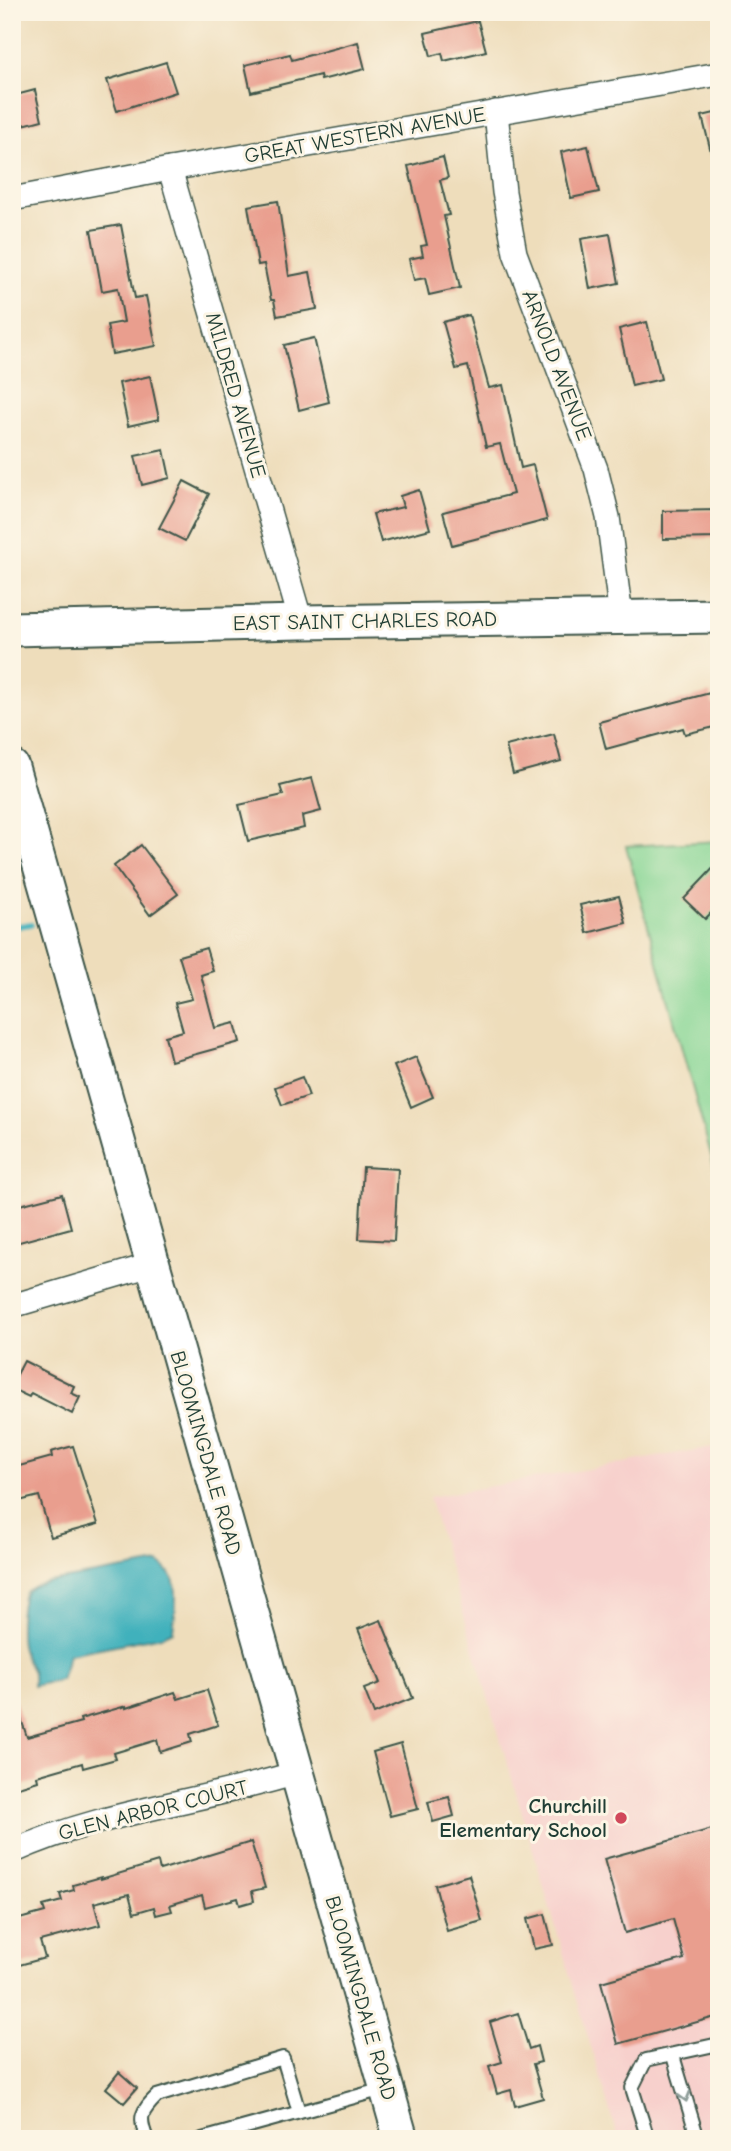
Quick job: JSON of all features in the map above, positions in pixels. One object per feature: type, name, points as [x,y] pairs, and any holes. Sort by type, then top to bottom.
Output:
[{"type":"street","name":"GREAT WESTERN AVENUE","points":[[12,199],[719,74]]},
{"type":"street","name":"ARNOLD AVENUE","points":[[496,112],[504,192],[515,253],[596,469],[608,517],[621,617]]},
{"type":"street","name":"MILDRED AVENUE","points":[[170,169],[301,622]]},
{"type":"street","name":"EAST SAINT CHARLES ROAD","points":[[12,629],[719,615]]},
{"type":"street","name":"BLOOMINGDALE ROAD","points":[[12,767],[401,2139]]},
{"type":"street","points":[[12,1306],[154,1264]]},
{"type":"street","name":"GLEN ARBOR COURT","points":[[12,1852],[69,1829],[196,1800],[296,1773]]},
{"type":"lane","points":[[648,2139],[632,2088],[646,2060],[719,2044]]},
{"type":"lane","points":[[673,2056],[698,2139]]},
{"type":"lane","points":[[147,2139],[141,2122],[144,2110],[157,2096],[283,2059],[299,2112]]},
{"type":"lane","points":[[202,2139],[387,2088]]},
{"type":"shaded area","name":"Churchill Elementary School","points":[[719,1446],[719,2139],[618,2139],[429,1497]]},
{"type":"green space","points":[[719,841],[719,1184],[626,846]]},
{"type":"water","points":[[159,1563],[167,1569],[175,1585],[173,1631],[162,1636],[69,1654],[61,1680],[33,1686],[32,1669],[24,1656],[20,1638],[22,1605],[27,1591],[49,1582]]},
{"type":"building","points":[[478,21],[486,51],[444,61],[442,53],[431,56],[425,33]]},
{"type":"building","points":[[358,42],[365,69],[321,80],[320,75],[251,92],[245,65],[290,54],[292,60]]},
{"type":"building","points":[[166,62],[176,92],[117,111],[107,80]]},
{"type":"building","points":[[35,90],[42,120],[12,128],[12,96]]},
{"type":"building","points":[[719,112],[719,160],[713,160],[702,116]]},
{"type":"building","points":[[588,146],[599,192],[571,198],[561,152]]},
{"type":"building","points":[[443,157],[448,178],[440,180],[449,215],[444,216],[460,288],[429,295],[425,278],[414,280],[409,259],[423,256],[421,246],[427,245],[408,166]]},
{"type":"building","points":[[278,201],[289,276],[310,272],[317,309],[277,316],[264,264],[258,265],[248,206]]},
{"type":"building","points":[[121,225],[135,298],[146,296],[156,346],[112,354],[107,325],[124,322],[118,288],[102,291],[91,230]]},
{"type":"building","points":[[610,234],[619,283],[590,289],[581,239]]},
{"type":"building","points":[[469,315],[489,388],[503,385],[521,468],[533,465],[547,520],[452,545],[443,512],[513,494],[500,444],[486,447],[468,366],[456,369],[443,322]]},
{"type":"building","points":[[647,322],[661,379],[632,386],[619,329]]},
{"type":"building","points":[[314,338],[329,402],[299,410],[284,345]]},
{"type":"building","points":[[150,376],[159,419],[128,426],[119,383]]},
{"type":"building","points":[[164,450],[170,478],[142,485],[135,456]]},
{"type":"building","points":[[184,481],[209,494],[185,541],[159,528]]},
{"type":"building","points":[[419,490],[430,529],[381,542],[373,514],[403,507],[400,496]]},
{"type":"building","points":[[719,510],[719,538],[663,539],[663,511]]},
{"type":"building","points":[[710,693],[713,705],[719,704],[719,726],[685,734],[683,728],[606,749],[599,722]]},
{"type":"building","points":[[554,734],[561,761],[513,774],[506,746]]},
{"type":"building","points":[[312,778],[321,811],[302,816],[304,828],[248,841],[239,805],[283,795],[280,786]]},
{"type":"building","points":[[141,845],[178,894],[150,915],[114,866]]},
{"type":"building","points":[[719,862],[719,905],[705,919],[684,899]]},
{"type":"building","points":[[619,896],[626,923],[587,933],[580,905]]},
{"type":"building","points":[[206,948],[213,971],[201,975],[215,1028],[235,1023],[240,1042],[171,1061],[165,1036],[183,1031],[175,1003],[192,999],[179,956]]},
{"type":"building","points":[[416,1057],[433,1097],[411,1107],[394,1066]]},
{"type":"building","points":[[302,1077],[309,1096],[282,1105],[275,1087]]},
{"type":"building","points":[[363,1167],[398,1169],[394,1241],[359,1239]]},
{"type":"building","points":[[62,1194],[71,1228],[12,1244],[12,1207]]},
{"type":"building","points":[[24,1361],[74,1386],[71,1393],[80,1397],[72,1414],[31,1393],[29,1397],[12,1389]]},
{"type":"building","points":[[73,1446],[98,1524],[51,1537],[39,1496],[15,1502],[12,1494],[12,1468],[52,1457],[51,1452]]},
{"type":"building","points":[[381,1620],[413,1698],[374,1714],[364,1689],[380,1683],[358,1629]]},
{"type":"building","points":[[207,1690],[218,1725],[190,1734],[192,1742],[160,1752],[157,1740],[114,1753],[116,1759],[83,1768],[82,1763],[37,1776],[38,1781],[12,1789],[12,1701],[15,1700],[27,1737],[175,1692],[178,1699]]},
{"type":"building","points":[[401,1744],[418,1809],[390,1816],[373,1752]]},
{"type":"building","points":[[449,1797],[454,1816],[433,1822],[428,1802]]},
{"type":"building","points":[[719,1827],[719,2016],[618,2044],[601,1982],[684,1959],[673,1919],[625,1933],[604,1859]]},
{"type":"building","points":[[251,1842],[265,1888],[252,1891],[254,1901],[240,1905],[238,1898],[205,1907],[202,1895],[170,1905],[172,1911],[156,1915],[154,1907],[134,1913],[129,1894],[94,1903],[100,1925],[40,1941],[45,1958],[12,1967],[12,1921],[45,1912],[43,1906],[62,1901],[60,1894],[74,1890],[73,1885],[158,1862],[160,1870]]},
{"type":"building","points":[[469,1875],[482,1921],[447,1931],[435,1885]]},
{"type":"building","points":[[545,1914],[553,1945],[534,1949],[527,1919]]},
{"type":"building","points":[[518,2013],[529,2049],[537,2046],[541,2062],[533,2064],[543,2098],[515,2106],[511,2090],[497,2094],[489,2066],[502,2062],[490,2022]]},
{"type":"building","points":[[119,2072],[137,2088],[124,2103],[106,2088]]},
{"type":"waterway","points":[[12,927],[31,924]]},
{"type":"place","name":"Churchill Elementary School","points":[[621,1818]]}]
